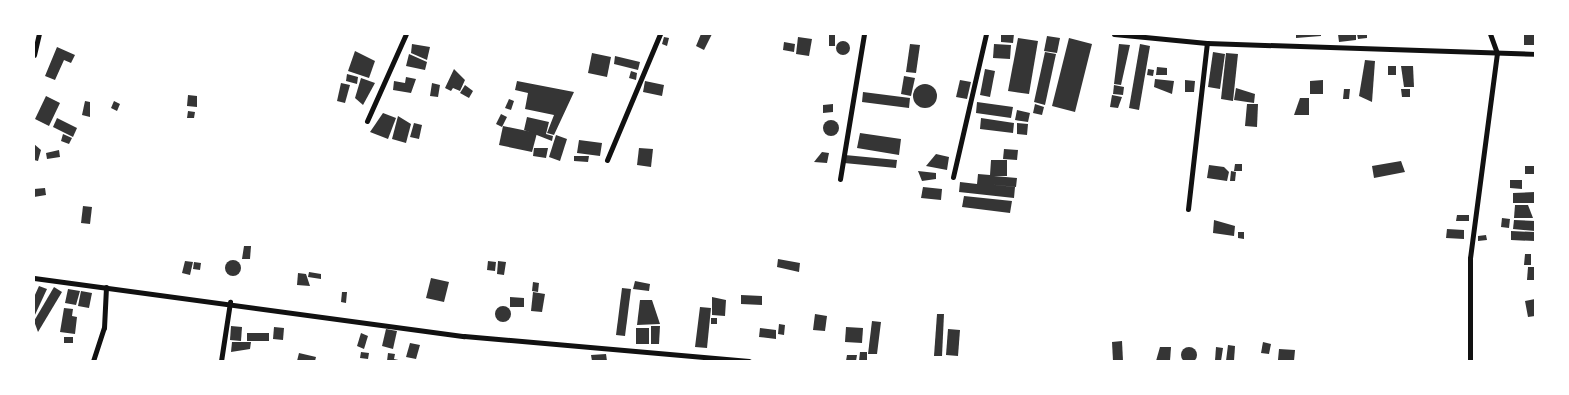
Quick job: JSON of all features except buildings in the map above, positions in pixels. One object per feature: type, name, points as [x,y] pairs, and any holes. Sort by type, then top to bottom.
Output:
[{"type":"street","points":[[34,55],[39,34]]},
{"type":"street","points":[[367,121],[406,34]]},
{"type":"street","points":[[607,160],[660,34]]},
{"type":"street","points":[[840,179],[864,34]]},
{"type":"street","points":[[953,177],[986,34]]},
{"type":"street","points":[[1114,34],[1207,43],[1535,54]]},
{"type":"street","points":[[1470,361],[1470,258],[1497,53],[1490,34]]},
{"type":"street","points":[[1188,209],[1207,43]]},
{"type":"street","points":[[34,278],[230,302],[464,336],[749,361]]},
{"type":"street","points":[[92,361],[104,328],[106,287]]},
{"type":"street","points":[[221,361],[230,302]]}]
